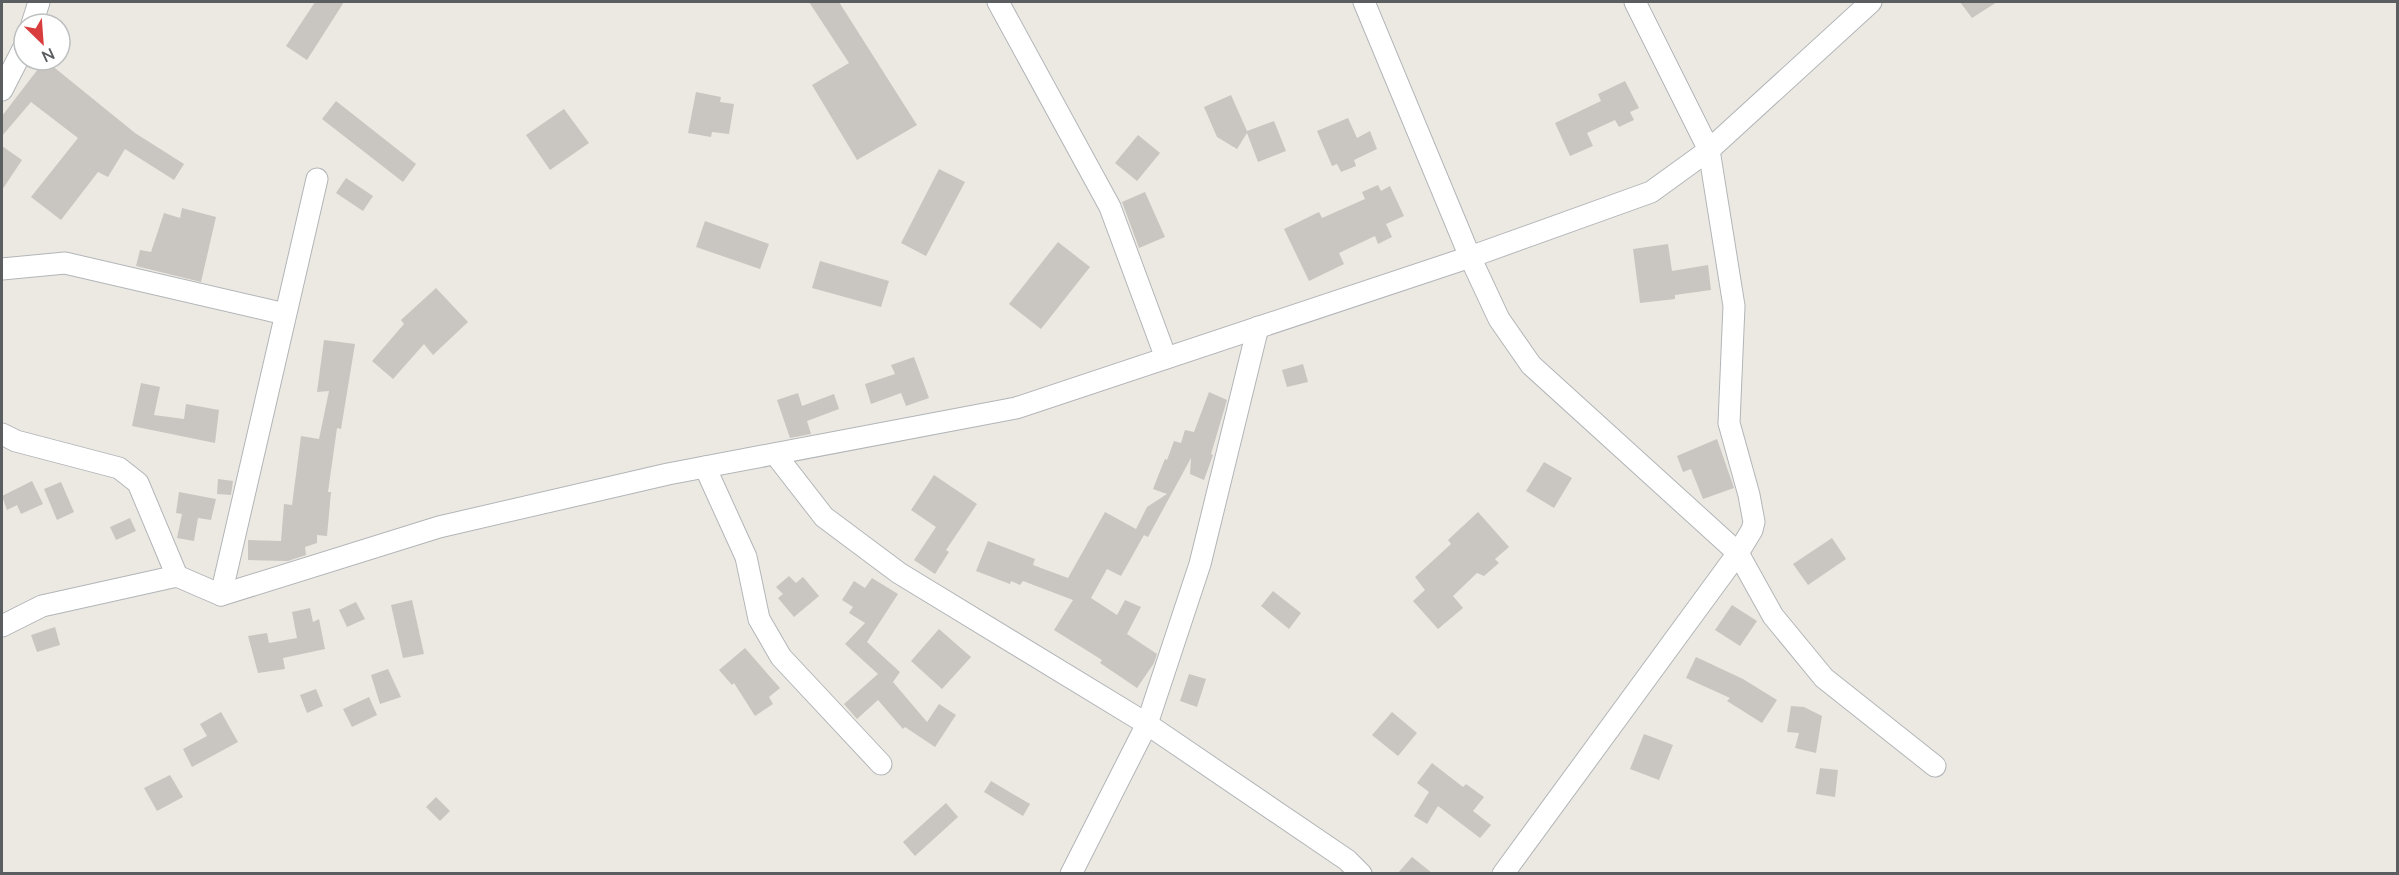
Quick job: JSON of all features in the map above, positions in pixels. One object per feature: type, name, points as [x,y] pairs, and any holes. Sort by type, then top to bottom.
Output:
[{"type":"street","points":[[998,2],[1110,207],[1166,358]]},
{"type":"street","points":[[1364,2],[1470,257],[1499,319],[1531,365],[1738,553],[1773,616],[1824,678],[1935,766]]},
{"type":"street","points":[[1503,873],[1738,553],[1752,530],[1754,522],[1729,423],[1734,306],[1708,150],[1635,2]]},
{"type":"street","points":[[2,626],[42,606],[177,576],[220,595],[439,527],[705,467],[1016,408],[1470,257],[1651,192],[1708,150],[1871,2]]},
{"type":"street","points":[[2,90],[12,70]]},
{"type":"street","points":[[220,595],[317,179]]},
{"type":"street","points":[[2,269],[65,263],[285,314]]},
{"type":"street","points":[[1071,873],[1147,724],[1200,564],[1258,327]]},
{"type":"street","points":[[2,434],[16,441],[119,468],[138,483],[177,576]]},
{"type":"street","points":[[775,454],[824,518],[899,573],[1147,724],[1347,860],[1360,873]]},
{"type":"street","points":[[705,467],[746,557],[759,620],[781,657],[880,764]]},
{"type":"building","points":[[315,2],[344,2],[307,60],[286,46]]},
{"type":"building","points":[[809,2],[839,2],[917,125],[857,160],[812,85],[849,63]]},
{"type":"building","points":[[1960,2],[1997,2],[1972,18]]},
{"type":"building","points":[[36,72],[60,72],[135,133],[184,164],[174,180],[125,149],[108,177],[98,172],[61,220],[31,197],[78,138],[31,102],[2,136],[2,116]]},
{"type":"building","points":[[1625,81],[1639,108],[1630,112],[1634,120],[1619,127],[1615,120],[1587,133],[1593,146],[1570,156],[1555,123],[1601,101],[1598,94]]},
{"type":"building","points":[[696,92],[721,97],[720,102],[734,104],[729,134],[712,132],[711,137],[688,133]]},
{"type":"building","points":[[1231,95],[1247,131],[1274,121],[1286,151],[1258,162],[1247,133],[1237,149],[1217,137],[1204,107]]},
{"type":"building","points":[[336,101],[416,164],[403,182],[322,119]]},
{"type":"building","points":[[564,109],[589,143],[550,170],[526,135]]},
{"type":"building","points":[[1348,118],[1357,138],[1370,131],[1377,149],[1354,160],[1356,166],[1341,172],[1337,164],[1332,166],[1317,131]]},
{"type":"building","points":[[1138,135],[1160,153],[1137,181],[1115,163]]},
{"type":"building","points":[[2,146],[22,160],[2,190]]},
{"type":"building","points":[[939,169],[965,182],[926,256],[901,243]]},
{"type":"building","points":[[346,178],[373,196],[363,211],[336,193]]},
{"type":"building","points":[[1378,185],[1381,191],[1390,186],[1404,216],[1386,224],[1392,237],[1378,244],[1375,236],[1339,253],[1344,264],[1309,281],[1284,229],[1319,212],[1322,218],[1365,199],[1362,192]]},
{"type":"building","points":[[1145,192],[1165,237],[1139,248],[1122,202]]},
{"type":"building","points":[[182,208],[216,217],[201,282],[136,266],[140,250],[151,252],[164,213],[180,218]]},
{"type":"building","points":[[705,221],[769,244],[760,269],[696,247]]},
{"type":"building","points":[[1058,242],[1090,267],[1041,329],[1009,304]]},
{"type":"building","points":[[1668,244],[1672,271],[1708,265],[1711,290],[1675,295],[1675,299],[1640,303],[1633,249]]},
{"type":"building","points":[[820,261],[889,281],[881,307],[812,288]]},
{"type":"building","points":[[436,288],[468,322],[433,355],[424,344],[393,379],[372,361],[404,324],[401,320]]},
{"type":"building","points":[[324,340],[355,344],[341,429],[337,428],[328,492],[331,492],[327,536],[317,535],[317,543],[305,547],[306,555],[288,561],[248,560],[248,540],[281,541],[284,504],[292,505],[301,436],[319,439],[329,391],[317,392]]},
{"type":"building","points":[[914,357],[929,398],[906,406],[901,393],[871,404],[865,384],[895,374],[891,365]]},
{"type":"building","points":[[1303,364],[1308,382],[1287,387],[1282,370]]},
{"type":"building","points":[[141,383],[160,387],[154,415],[184,419],[186,404],[219,410],[215,443],[132,426]]},
{"type":"building","points":[[1209,392],[1227,400],[1204,480],[1190,474],[1191,458],[1148,537],[1144,535],[1121,576],[1107,569],[1091,598],[1117,615],[1125,600],[1141,607],[1127,634],[1157,654],[1154,663],[1137,688],[1100,663],[1102,660],[1054,630],[1073,600],[1023,581],[1020,585],[1011,581],[1010,584],[976,571],[988,541],[1035,559],[1033,565],[1068,578],[1105,512],[1136,529],[1147,507],[1167,494],[1153,489],[1160,471],[1174,441],[1181,443],[1185,430],[1194,432]]},
{"type":"building","points":[[798,393],[802,406],[834,394],[839,409],[807,421],[811,434],[790,438],[777,400]]},
{"type":"building","points":[[1717,439],[1734,488],[1703,499],[1691,469],[1683,472],[1677,456]]},
{"type":"building","points":[[1544,462],[1572,478],[1554,508],[1526,491]]},
{"type":"building","points":[[934,475],[977,504],[946,550],[949,552],[935,574],[914,560],[936,527],[911,510]]},
{"type":"building","points":[[218,479],[233,481],[231,495],[217,494]]},
{"type":"building","points":[[32,481],[43,504],[21,514],[17,505],[7,510],[2,496]]},
{"type":"building","points":[[61,482],[74,512],[57,520],[44,489]]},
{"type":"building","points":[[179,492],[216,499],[211,520],[198,518],[194,541],[177,538],[182,514],[176,513]]},
{"type":"building","points":[[1478,512],[1509,547],[1495,559],[1499,563],[1484,576],[1477,573],[1453,596],[1463,608],[1438,629],[1413,601],[1425,590],[1415,577],[1451,544],[1448,540]]},
{"type":"building","points":[[130,518],[136,531],[116,540],[110,527]]},
{"type":"building","points":[[1832,538],[1846,559],[1808,585],[1793,564]]},
{"type":"building","points":[[789,576],[796,583],[803,577],[819,596],[794,617],[778,598],[783,594],[776,587]]},
{"type":"building","points":[[872,578],[898,594],[867,642],[900,672],[893,682],[927,722],[939,704],[956,715],[935,747],[905,727],[903,729],[878,700],[857,719],[844,704],[878,674],[845,644],[865,623],[849,613],[853,607],[842,600],[854,581],[865,588]]},
{"type":"building","points":[[1273,591],[1301,613],[1289,629],[1261,606]]},
{"type":"building","points":[[412,600],[424,654],[403,658],[391,605]]},
{"type":"building","points":[[356,602],[365,619],[347,627],[339,610]]},
{"type":"building","points":[[1732,605],[1757,621],[1740,646],[1715,630]]},
{"type":"building","points":[[310,608],[313,622],[319,619],[325,649],[283,658],[285,669],[258,673],[248,636],[267,633],[269,643],[297,638],[292,612]]},
{"type":"building","points":[[55,627],[60,645],[37,652],[31,635]]},
{"type":"building","points":[[939,629],[971,657],[942,689],[911,661]]},
{"type":"building","points":[[745,648],[780,688],[769,697],[773,704],[755,716],[734,683],[732,685],[719,670]]},
{"type":"building","points":[[1696,657],[1743,679],[1777,700],[1762,723],[1727,701],[1730,698],[1686,678]]},
{"type":"building","points":[[388,669],[401,697],[380,704],[371,675]]},
{"type":"building","points":[[1189,674],[1206,679],[1197,707],[1180,701]]},
{"type":"building","points":[[316,689],[323,706],[307,713],[300,695]]},
{"type":"building","points":[[369,697],[377,715],[352,727],[343,709]]},
{"type":"building","points":[[1791,706],[1804,707],[1822,716],[1816,753],[1795,748],[1799,733],[1787,732]]},
{"type":"building","points":[[221,712],[238,742],[192,767],[183,749],[207,736],[200,724]]},
{"type":"building","points":[[1392,712],[1417,733],[1398,756],[1372,735]]},
{"type":"building","points":[[1644,734],[1673,745],[1659,780],[1630,769]]},
{"type":"building","points":[[1432,763],[1463,787],[1466,784],[1484,797],[1473,811],[1491,825],[1480,838],[1438,806],[1427,824],[1414,816],[1429,792],[1417,783]]},
{"type":"building","points":[[1820,768],[1838,770],[1835,797],[1816,794]]},
{"type":"building","points":[[170,775],[183,797],[157,811],[144,788]]},
{"type":"building","points":[[991,781],[1030,804],[1023,816],[984,792]]},
{"type":"building","points":[[436,797],[450,811],[440,821],[426,807]]},
{"type":"building","points":[[946,803],[958,817],[915,856],[903,842]]},
{"type":"building","points":[[1412,857],[1432,873],[1398,873]]}]
